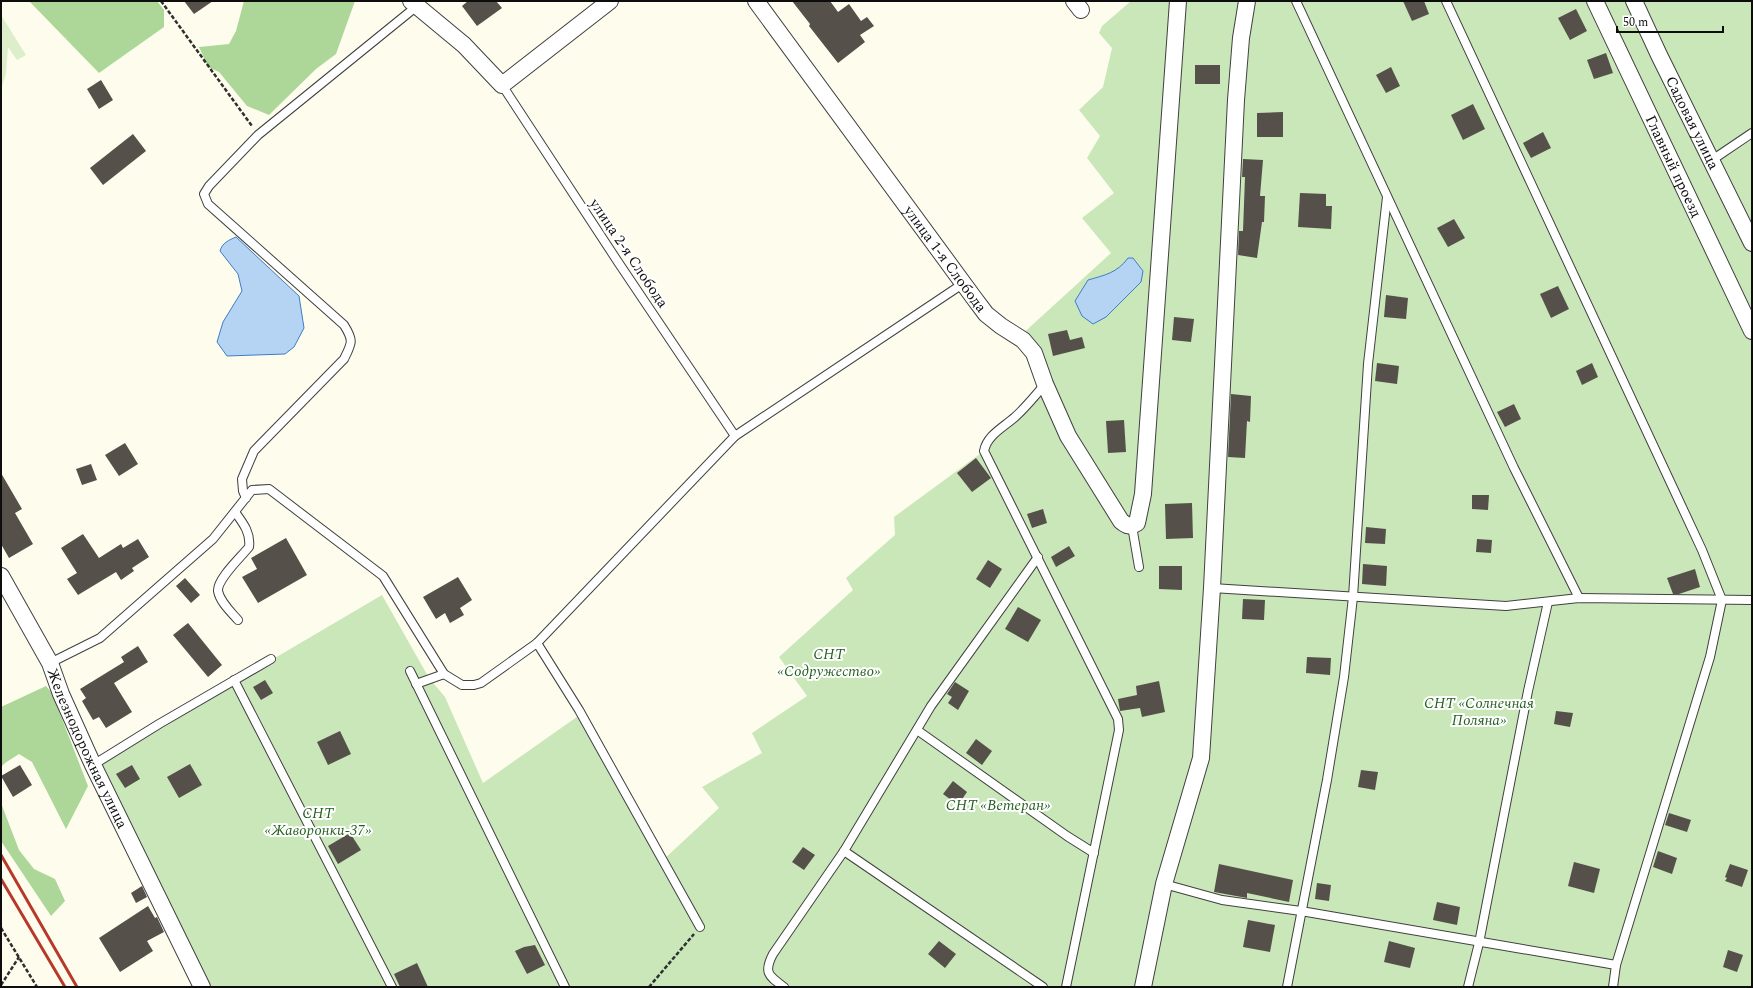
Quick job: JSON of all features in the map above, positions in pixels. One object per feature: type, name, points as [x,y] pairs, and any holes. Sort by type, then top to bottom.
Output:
[{"type":"street","points":[[414,4],[464,46],[502,85],[610,1]]},
{"type":"street","name":"улица 1-я Слобода","points":[[756,1],[986,314],[1023,340],[1034,353],[1045,384],[1068,436],[1126,523]]},
{"type":"street","points":[[1126,523],[1137,523],[1143,494],[1178,1]]},
{"type":"street","points":[[1143,987],[1164,884],[1201,758],[1212,588],[1236,100],[1241,38],[1247,1]]},
{"type":"street","name":"Главный проезд","points":[[1595,1],[1752,331]]},
{"type":"street","name":"Садовая улица","points":[[1634,1],[1752,243]]},
{"type":"street","name":"Железнодорожная улица","points":[[1,576],[50,663],[61,694],[93,765],[169,923],[202,987]]},
{"type":"lane","points":[[1296,1],[1514,468],[1579,598]]},
{"type":"lane","points":[[1446,1],[1702,550],[1722,600],[1710,658],[1616,965],[1613,987]]},
{"type":"lane","points":[[246,498],[243,491],[242,479],[254,451],[344,359],[350,346],[351,337],[344,325],[208,204],[205,200],[204,194],[209,186],[258,135],[414,4]]},
{"type":"lane","name":"улица 2-я Слобода","points":[[502,85],[618,262],[735,436]]},
{"type":"lane","points":[[1712,160],[1752,133]]},
{"type":"lane","points":[[1287,987],[1328,773],[1344,677],[1353,597],[1368,364],[1387,197]]},
{"type":"lane","points":[[50,663],[100,638],[213,539],[252,490],[269,489],[383,576],[444,674],[462,685],[474,685],[481,683],[537,643],[735,436],[964,283]]},
{"type":"lane","points":[[1045,384],[1016,417],[992,435],[986,444],[984,451],[1118,719],[1119,730],[1066,987]]},
{"type":"lane","points":[[235,512],[247,528],[250,540],[249,547],[219,582],[218,591],[228,608],[238,620]]},
{"type":"lane","points":[[1126,523],[1139,567]]},
{"type":"lane","points":[[784,987],[772,978],[768,972],[767,964],[844,851],[930,706],[1038,558]]},
{"type":"lane","points":[[1212,588],[1506,606],[1579,598],[1752,600]]},
{"type":"lane","points":[[1468,987],[1479,943],[1528,691],[1548,602]]},
{"type":"lane","points":[[537,643],[579,710],[700,927]]},
{"type":"lane","points":[[93,765],[159,724],[271,659]]},
{"type":"lane","points":[[410,671],[565,987]]},
{"type":"lane","points":[[416,684],[444,674]]},
{"type":"lane","points":[[234,680],[392,987]]},
{"type":"lane","points":[[917,730],[1067,836],[1094,853]]},
{"type":"lane","points":[[844,851],[1043,987]]},
{"type":"lane","points":[[1164,884],[1222,900],[1301,911],[1479,943],[1616,965]]},
{"type":"path","points":[[160,1],[241,109],[258,135]]},
{"type":"path","points":[[649,987],[700,927]]},
{"type":"path","points":[[1,928],[37,987]]},
{"type":"path","points":[[1,985],[19,957]]},
{"type":"green space","points":[[29,1],[157,1],[164,10],[164,27],[99,73]]},
{"type":"green space","points":[[244,1],[355,1],[336,54],[316,69],[269,115],[247,106],[219,72],[208,67],[199,47],[229,44],[236,31]]},
{"type":"green space","points":[[1131,1],[1752,1],[1752,987],[202,987],[93,765],[382,595],[429,678],[445,697],[483,783],[581,714],[663,860],[719,808],[702,787],[762,753],[752,733],[807,696],[779,657],[853,590],[846,578],[895,535],[894,517],[984,451],[985,444],[1045,384],[1019,337],[1111,253],[1082,218],[1114,193],[1087,158],[1100,136],[1079,110],[1103,87],[1112,48],[1099,33],[1102,26]]},
{"type":"green space","points":[[1,15],[26,55],[17,60],[8,47],[6,74],[1,89]]},
{"type":"green space","points":[[46,686],[52,693],[88,786],[66,829],[32,762],[19,754],[1,767],[1,707]]},
{"type":"green space","points":[[1,803],[19,850],[34,869],[55,879],[65,901],[51,916],[1,841]]},
{"type":"water","points":[[236,237],[299,296],[304,328],[294,347],[285,354],[227,356],[217,342],[223,322],[242,291],[238,274],[220,251],[224,244]]},
{"type":"water","points":[[1128,258],[1133,258],[1143,271],[1141,282],[1106,317],[1093,324],[1082,316],[1075,301],[1088,280],[1105,275],[1115,270]]},
{"type":"building","points":[[184,1],[213,1],[194,14]]},
{"type":"building","points":[[468,1],[496,1],[502,8],[477,26],[462,6]]},
{"type":"building","points":[[792,1],[830,1],[838,12],[849,4],[861,21],[867,17],[874,26],[860,35],[865,42],[838,63],[809,26],[810,24]]},
{"type":"building","points":[[1403,1],[1424,1],[1429,14],[1412,21]]},
{"type":"building","points":[[1576,9],[1587,31],[1570,40],[1558,18]]},
{"type":"building","points":[[1606,53],[1613,73],[1594,79],[1587,60]]},
{"type":"building","points":[[1195,65],[1220,65],[1220,84],[1195,84]]},
{"type":"building","points":[[1391,67],[1400,86],[1386,93],[1376,75]]},
{"type":"building","points":[[101,80],[113,100],[99,109],[87,89]]},
{"type":"building","points":[[1473,104],[1485,129],[1463,140],[1451,115]]},
{"type":"building","points":[[1283,112],[1283,137],[1257,137],[1257,113]]},
{"type":"building","points":[[1543,132],[1551,148],[1531,158],[1523,143]]},
{"type":"building","points":[[133,134],[146,151],[103,185],[90,168]]},
{"type":"building","points":[[1243,159],[1263,160],[1260,196],[1265,196],[1264,222],[1262,222],[1257,258],[1238,255],[1239,231],[1243,231],[1245,177],[1242,177]]},
{"type":"building","points":[[1300,193],[1326,194],[1326,206],[1332,206],[1331,229],[1298,227]]},
{"type":"building","points":[[1454,219],[1465,238],[1448,247],[1437,228]]},
{"type":"building","points":[[1558,286],[1569,309],[1551,318],[1540,294]]},
{"type":"building","points":[[1386,295],[1408,298],[1406,319],[1384,317]]},
{"type":"building","points":[[1174,317],[1194,319],[1191,342],[1172,340]]},
{"type":"building","points":[[1067,330],[1070,340],[1082,337],[1085,348],[1053,356],[1048,334]]},
{"type":"building","points":[[1377,363],[1399,366],[1397,384],[1375,381]]},
{"type":"building","points":[[1592,363],[1598,377],[1582,385],[1576,371]]},
{"type":"building","points":[[1231,394],[1251,396],[1250,422],[1247,421],[1245,458],[1228,457]]},
{"type":"building","points":[[1514,404],[1521,419],[1505,427],[1497,412]]},
{"type":"building","points":[[1124,420],[1126,452],[1108,453],[1106,421]]},
{"type":"building","points":[[125,443],[138,464],[119,476],[105,455]]},
{"type":"building","points":[[976,458],[991,478],[972,492],[957,473]]},
{"type":"building","points":[[91,464],[97,480],[82,485],[76,469]]},
{"type":"building","points":[[1,473],[22,509],[15,513],[33,544],[9,558],[1,544]]},
{"type":"building","points":[[1472,495],[1489,495],[1488,510],[1472,509]]},
{"type":"building","points":[[1192,503],[1193,538],[1166,539],[1165,504]]},
{"type":"building","points":[[1043,509],[1047,523],[1032,528],[1027,514]]},
{"type":"building","points":[[1366,527],[1386,529],[1385,544],[1365,543]]},
{"type":"building","points":[[83,534],[99,558],[121,544],[123,548],[138,539],[149,557],[132,568],[134,571],[121,580],[116,572],[78,595],[67,579],[77,573],[61,548]]},
{"type":"building","points":[[286,538],[307,575],[258,603],[242,577],[257,569],[251,558]]},
{"type":"building","points":[[1477,539],[1492,540],[1491,553],[1476,552]]},
{"type":"building","points":[[1069,546],[1075,556],[1056,567],[1051,557]]},
{"type":"building","points":[[988,560],[1002,569],[990,588],[976,579]]},
{"type":"building","points":[[1363,564],[1387,566],[1386,586],[1362,584]]},
{"type":"building","points":[[1159,566],[1182,566],[1182,590],[1159,589]]},
{"type":"building","points":[[1695,569],[1700,587],[1679,594],[1673,594],[1667,578]]},
{"type":"building","points":[[458,577],[472,600],[460,608],[464,615],[450,623],[445,613],[436,619],[423,597]]},
{"type":"building","points":[[185,578],[200,595],[191,603],[176,586]]},
{"type":"building","points":[[1243,599],[1265,600],[1264,620],[1242,619]]},
{"type":"building","points":[[1018,607],[1041,620],[1028,642],[1005,629]]},
{"type":"building","points":[[188,623],[222,665],[208,677],[173,635]]},
{"type":"building","points":[[138,646],[148,662],[114,683],[132,712],[106,728],[99,717],[93,720],[82,701],[86,698],[80,689],[124,662],[121,657]]},
{"type":"building","points":[[1307,657],[1331,658],[1330,675],[1306,673]]},
{"type":"building","points":[[265,680],[273,693],[261,700],[253,687]]},
{"type":"building","points":[[1159,681],[1165,712],[1142,717],[1140,708],[1120,711],[1118,699],[1137,695],[1136,686]]},
{"type":"building","points":[[955,682],[969,691],[958,710],[948,703],[952,697],[947,694]]},
{"type":"building","points":[[1556,711],[1573,713],[1570,727],[1554,724]]},
{"type":"building","points":[[340,731],[351,754],[328,765],[317,742]]},
{"type":"building","points":[[976,739],[992,751],[982,765],[966,753]]},
{"type":"building","points":[[190,764],[202,785],[179,798],[167,777]]},
{"type":"building","points":[[20,765],[32,785],[13,797],[1,776]]},
{"type":"building","points":[[132,765],[140,779],[125,788],[116,774]]},
{"type":"building","points":[[1361,770],[1378,772],[1375,790],[1358,787]]},
{"type":"building","points":[[953,781],[967,792],[958,805],[943,794]]},
{"type":"building","points":[[1669,813],[1691,820],[1687,832],[1665,825]]},
{"type":"building","points":[[350,833],[361,850],[338,864],[328,846]]},
{"type":"building","points":[[803,847],[815,855],[804,870],[792,862]]},
{"type":"building","points":[[1658,851],[1677,858],[1672,874],[1653,867]]},
{"type":"building","points":[[1574,862],[1600,869],[1594,893],[1568,886]]},
{"type":"building","points":[[1219,864],[1293,880],[1289,902],[1247,893],[1247,898],[1214,892]]},
{"type":"building","points":[[1730,864],[1748,870],[1742,887],[1725,881]]},
{"type":"building","points":[[1317,883],[1331,885],[1329,901],[1315,899]]},
{"type":"building","points":[[142,886],[147,897],[136,903],[131,893]]},
{"type":"building","points":[[1437,902],[1460,907],[1457,925],[1433,920]]},
{"type":"building","points":[[148,906],[155,918],[157,917],[164,932],[147,941],[153,951],[120,972],[99,938]]},
{"type":"building","points":[[1248,920],[1275,925],[1270,952],[1243,947]]},
{"type":"building","points":[[939,941],[956,954],[945,968],[928,954]]},
{"type":"building","points":[[1389,941],[1415,948],[1410,968],[1384,962]]},
{"type":"building","points":[[535,945],[545,965],[527,974],[515,951],[524,947]]},
{"type":"building","points":[[1728,950],[1743,955],[1737,972],[1723,967]]},
{"type":"building","points":[[417,963],[428,987],[400,987],[394,974]]},
{"type":"railway","points":[[1,855],[77,987]]},
{"type":"railway","points":[[1,879],[65,987]]},
{"type":"park label","name":"СНТ «Содружество»","points":[[829,662]]},
{"type":"park label","name":"СНТ «Солнечная Поляна»","points":[[1479,712]]},
{"type":"park label","name":"СНТ «Ветеран»","points":[[998,805]]},
{"type":"park label","name":"СНТ «Жаворонки-37»","points":[[318,822]]}]
